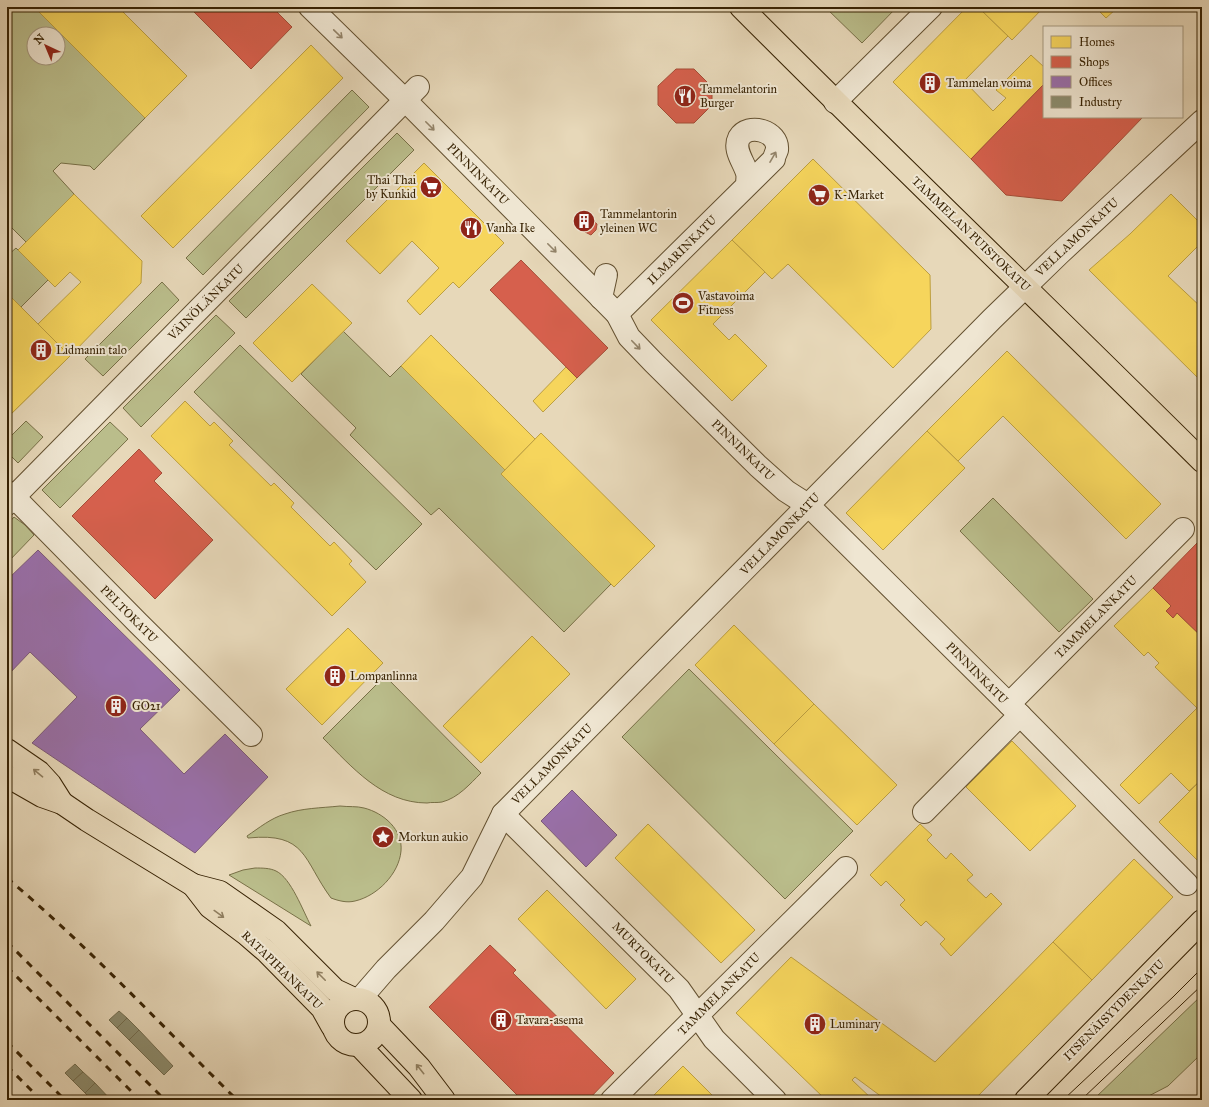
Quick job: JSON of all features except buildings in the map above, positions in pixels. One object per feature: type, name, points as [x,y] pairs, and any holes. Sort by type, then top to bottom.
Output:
[{"type":"main road","name":"TAMMELAN PUISTOKATU","points":[[741,7],[835,102],[1025,286],[1202,461]]},
{"type":"main road","name":"RATAPIHANKATU","points":[[7,750],[39,772],[50,784],[62,803]]},
{"type":"main road","name":"RATAPIHANKATU","points":[[7,776],[42,796],[62,803],[193,885],[220,892],[276,931],[335,990],[362,1001]]},
{"type":"main road","name":"RATAPIHANKATU","points":[[193,885],[210,908],[246,934],[267,952],[322,1008],[332,1026]]},
{"type":"main road","name":"ITSENÄISYYDENKATU","points":[[1026,1100],[1202,921]]},
{"type":"main road","points":[[362,1001],[379,1014],[380,1026],[376,1035],[369,1042],[360,1046],[348,1044],[343,1041],[338,1037],[332,1026],[334,1014],[341,1004],[362,1001]]},
{"type":"main road","points":[[380,1026],[419,1067],[444,1100]]},
{"type":"main road","points":[[360,1046],[411,1100]]},
{"type":"street","name":"PINNINKATU","points":[[310,7],[412,94],[617,314],[629,337],[653,362],[758,466],[786,491],[808,505],[1014,709],[1187,884]]},
{"type":"street","points":[[835,102],[931,7]]},
{"type":"street","name":"VÄINÖLÄNKATU","points":[[9,498],[412,94]]},
{"type":"street","name":"VELLAMONKATU","points":[[362,1001],[386,969],[434,921],[472,877],[503,814],[1025,286],[1202,121]]},
{"type":"street","name":"ILMARINKATU","points":[[617,314],[774,159],[777,149],[775,142],[770,136],[756,129],[746,130],[733,145],[747,174],[747,185]]},
{"type":"street","points":[[601,298],[606,275]]},
{"type":"street","name":"PELTOKATU","points":[[9,498],[251,735]]},
{"type":"street","name":"TAMMELANKATU","points":[[924,812],[1014,709],[1183,529]]},
{"type":"street","name":"MURTOKATU","points":[[503,814],[679,989],[714,1039],[775,1100]]},
{"type":"street","name":"TAMMELANKATU","points":[[612,1100],[846,868]]},
{"type":"green space","points":[[7,7],[34,7],[53,26],[26,26],[26,66],[66,66],[66,39],[145,118],[94,170],[90,166],[61,163],[53,171],[74,194],[26,242],[7,223]]},
{"type":"green space","points":[[825,7],[897,7],[862,43]]},
{"type":"green space","points":[[352,90],[369,107],[203,275],[186,258]]},
{"type":"green space","points":[[397,133],[414,150],[246,318],[229,301]]},
{"type":"green space","points":[[16,248],[48,280],[21,307],[7,293],[7,256]]},
{"type":"green space","points":[[162,282],[179,300],[103,376],[85,359]]},
{"type":"green space","points":[[216,315],[235,333],[141,427],[123,408]]},
{"type":"green space","points":[[343,331],[390,377],[401,366],[505,470],[501,474],[611,584],[564,632],[439,508],[431,515],[350,435],[356,428],[301,374]]},
{"type":"green space","points":[[240,345],[422,524],[376,570],[194,392]]},
{"type":"green space","points":[[26,421],[43,437],[18,463],[7,452],[7,440]]},
{"type":"green space","points":[[110,422],[128,439],[60,508],[42,490]]},
{"type":"green space","points":[[993,498],[1093,599],[1059,632],[960,531]]},
{"type":"green space","points":[[14,517],[25,525],[34,535],[7,563],[7,525]]},
{"type":"green space","points":[[689,669],[853,831],[785,899],[622,737]]},
{"type":"green space","points":[[385,676],[481,773],[463,790],[448,800],[427,803],[396,797],[369,781],[323,738]]},
{"type":"green space","points":[[340,806],[361,807],[371,810],[385,818],[395,829],[401,843],[401,851],[396,868],[386,883],[371,894],[355,901],[340,901],[331,898],[308,861],[293,844],[267,837],[248,838],[247,836],[270,821],[291,812],[305,809]]},
{"type":"green space","points":[[255,868],[271,869],[287,880],[311,926],[229,875]]},
{"type":"green space","points":[[1202,995],[1202,1051],[1198,1057],[1168,1086],[1141,1100],[1097,1100],[1095,1098]]},
{"type":"tram line","points":[[1063,1100],[1202,968]]},
{"type":"tram line","points":[[1081,1100],[1202,985]]},
{"type":"railway","points":[[7,878],[95,958],[237,1100]]},
{"type":"railway","points":[[7,942],[165,1100]]},
{"type":"railway","points":[[7,967],[140,1100]]},
{"type":"railway","points":[[7,1042],[65,1100]]},
{"type":"railway","points":[[7,1066],[41,1100]]},
{"type":"place","name":"Tammelan voima","points":[[930,83]]},
{"type":"place","name":"Tammelantorin Burger","points":[[685,96]]},
{"type":"place","name":"Thai Thai by Kunkid","points":[[431,187]]},
{"type":"place","name":"K-Market","points":[[819,195]]},
{"type":"place","name":"Tammelantorin yleinen WC","points":[[584,221]]},
{"type":"place","name":"Vanha Ike","points":[[471,228]]},
{"type":"place","name":"Vastavoima Fitness","points":[[683,303]]},
{"type":"place","name":"Lidmanin talo","points":[[41,350]]},
{"type":"place","name":"Lompanlinna","points":[[335,676]]},
{"type":"place","name":"GO21","points":[[116,706]]},
{"type":"place","name":"Morkun aukio","points":[[383,837]]},
{"type":"place","name":"Tavara-asema","points":[[501,1020]]},
{"type":"place","name":"Luminary","points":[[815,1024]]}]
